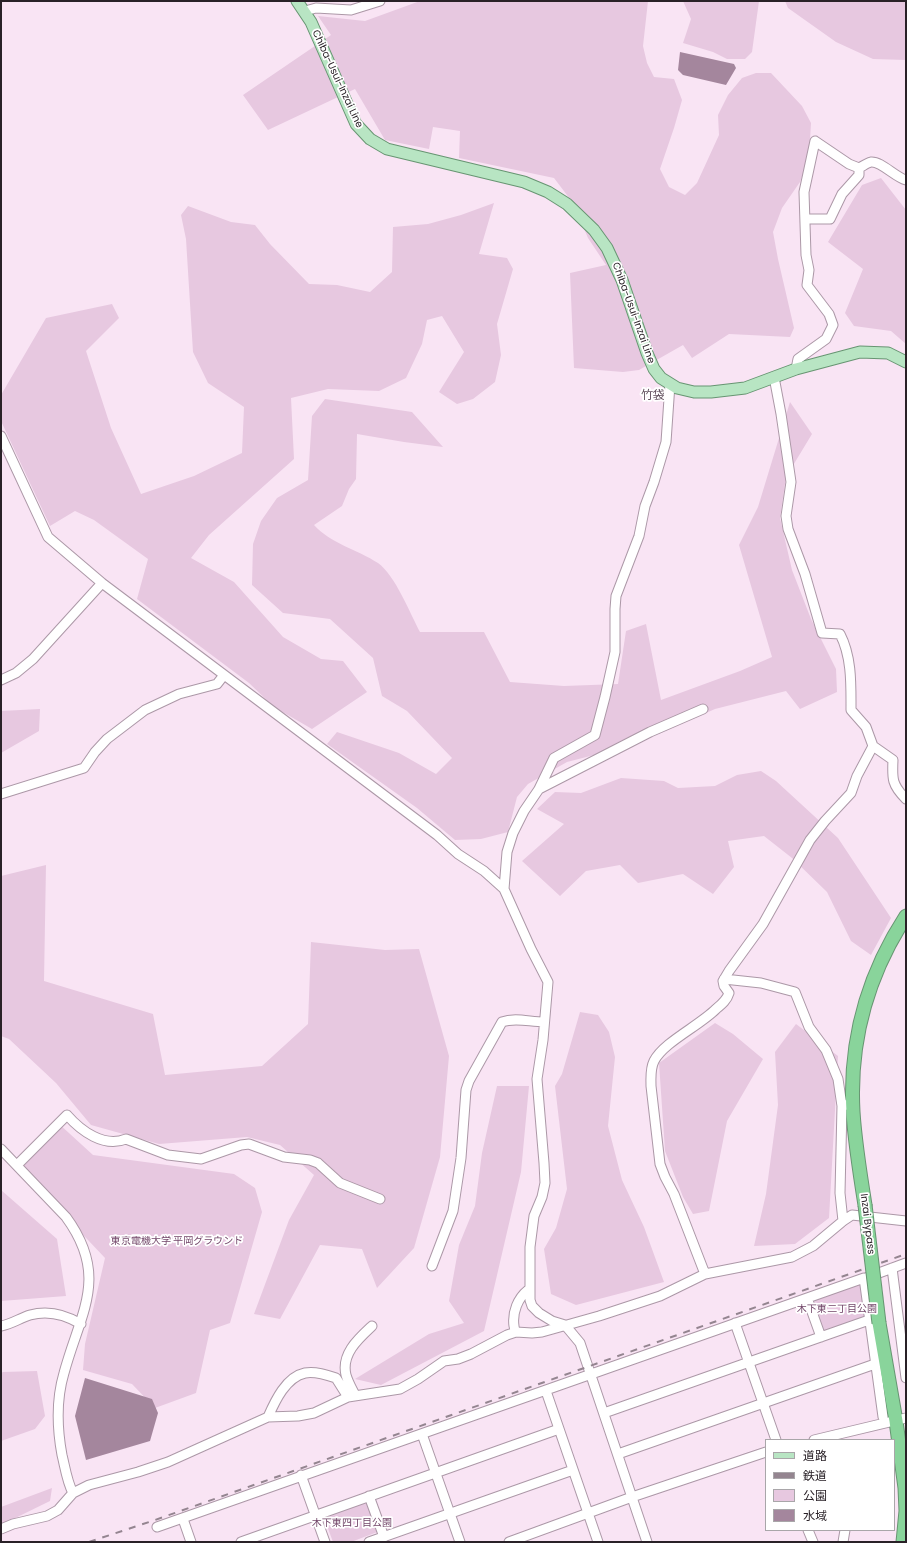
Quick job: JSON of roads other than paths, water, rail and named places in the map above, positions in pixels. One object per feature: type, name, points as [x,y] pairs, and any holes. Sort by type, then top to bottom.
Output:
[{"type":"highway","name":"Inzai Bypass","points":[[902,1542],[906,1511],[901,1420],[874,1322],[865,1205],[855,1133],[847,1105],[860,1022],[872,981],[888,945],[906,916]]},
{"type":"main road","name":"Chiba-Usui-Inzai Line","points":[[297,1],[305,11],[356,124],[370,139],[387,149],[524,182],[548,192],[567,204],[594,230],[607,248],[622,280],[646,353],[654,370],[661,378],[670,384],[684,391],[710,392],[745,388],[796,369],[860,352],[888,353],[906,362]]},
{"type":"street","points":[[305,11],[316,8],[351,10],[380,1]]},
{"type":"street","points":[[796,369],[798,359],[826,339],[833,325],[829,314],[807,285],[809,270],[806,255],[804,192],[815,141],[849,164],[859,168],[872,162],[877,163],[899,178],[906,180]]},
{"type":"street","points":[[805,219],[830,218],[842,194],[859,174],[859,168]]},
{"type":"street","points":[[774,377],[791,482],[786,516],[788,529],[805,574],[822,633],[840,634],[845,644],[851,678],[851,710],[866,727],[873,746],[893,760],[892,779],[900,794],[906,799]]},
{"type":"street","points":[[504,889],[506,852],[524,811],[539,789],[554,758],[595,735],[615,652],[614,609],[616,596],[639,536],[645,506],[666,442],[670,384]]},
{"type":"street","points":[[1,436],[48,537],[102,583],[437,835],[458,854],[484,872],[504,889],[530,949],[548,982],[543,1040],[536,1079],[545,1183],[542,1197],[534,1216],[530,1247],[528,1290],[530,1300],[532,1306],[539,1313],[552,1321],[565,1325],[580,1343],[648,1542]]},
{"type":"street","points":[[1,680],[16,673],[33,659],[102,583]]},
{"type":"street","points":[[1,794],[84,768],[107,738],[145,710],[179,694],[217,684],[224,674]]},
{"type":"street","points":[[539,789],[650,732],[703,709]]},
{"type":"street","points":[[704,1274],[674,1194],[660,1164],[651,1086],[651,1073],[654,1062],[664,1048],[707,1018],[728,998],[729,992],[724,986],[724,980],[738,957],[763,924],[810,840],[851,793],[857,776],[873,746]]},
{"type":"street","points":[[724,980],[761,983],[795,992],[809,1027],[826,1050],[847,1105],[840,1193],[843,1221]]},
{"type":"street","points":[[432,1266],[453,1211],[461,1158],[466,1090],[469,1081],[502,1022],[511,1019],[544,1022]]},
{"type":"street","points":[[17,1164],[67,1115],[74,1124],[97,1138],[110,1142],[119,1142],[126,1139],[168,1155],[201,1159],[241,1145],[250,1144],[284,1157],[310,1160],[318,1163],[340,1183],[380,1199]]},
{"type":"street","points":[[1,1149],[17,1164],[66,1217],[81,1241],[87,1262],[89,1280],[88,1299],[64,1374],[59,1397],[59,1438],[67,1476],[73,1493]]},
{"type":"street","points":[[1,1529],[13,1524],[47,1516],[58,1510],[73,1493],[89,1485],[138,1472],[168,1462],[268,1416],[298,1416],[314,1413],[352,1396],[400,1389],[418,1380],[444,1361],[458,1359],[507,1335],[516,1332],[542,1332],[660,1296],[704,1274],[792,1257],[812,1246],[852,1215],[906,1221]]},
{"type":"street","points":[[157,1527],[906,1263]]},
{"type":"street","points":[[892,1268],[902,1317],[906,1372]]},
{"type":"street","points":[[864,1278],[874,1322],[875,1364],[883,1417]]},
{"type":"street","points":[[516,1332],[514,1326],[516,1305],[521,1295],[528,1290]]},
{"type":"street","points":[[807,1298],[821,1337]]},
{"type":"street","points":[[1,1326],[10,1324],[31,1315],[53,1313],[69,1317],[81,1324]]},
{"type":"street","points":[[604,1413],[821,1337],[874,1322]]},
{"type":"street","points":[[735,1323],[750,1362],[776,1439]]},
{"type":"street","points":[[352,1396],[346,1374],[346,1359],[355,1341],[372,1326]]},
{"type":"street","points":[[618,1454],[875,1364]]},
{"type":"street","points":[[268,1416],[276,1398],[295,1378],[306,1373],[322,1374],[336,1378],[352,1396]]},
{"type":"street","points":[[546,1391],[598,1542]]},
{"type":"street","points":[[824,1439],[843,1437],[901,1420]]},
{"type":"street","points":[[241,1542],[559,1429]]},
{"type":"street","points":[[422,1434],[460,1542]]},
{"type":"street","points":[[509,1542],[632,1497],[765,1452]]},
{"type":"street","points":[[369,1542],[573,1470]]},
{"type":"street","points":[[301,1475],[325,1542]]},
{"type":"street","points":[[369,1496],[384,1537]]},
{"type":"street","points":[[183,1519],[191,1542]]},
{"type":"street","points":[[808,1531],[813,1542]]},
{"type":"street","points":[[843,1542],[845,1531]]},
{"type":"water","points":[[680,52],[734,64],[736,68],[726,85],[683,75],[678,70]]},
{"type":"water","points":[[85,1378],[152,1399],[158,1413],[150,1441],[86,1460],[75,1416]]},
{"type":"railway","points":[[89,1542],[906,1254]]},
{"type":"district","name":"竹袋","points":[[653,396]]},
{"type":"park label","name":"東京電機大学 平岡グラウンド","points":[[177,1241]]},
{"type":"park label","name":"木下東二丁目公園","points":[[837,1309]]},
{"type":"park label","name":"木下東四丁目公園","points":[[352,1523]]}]
